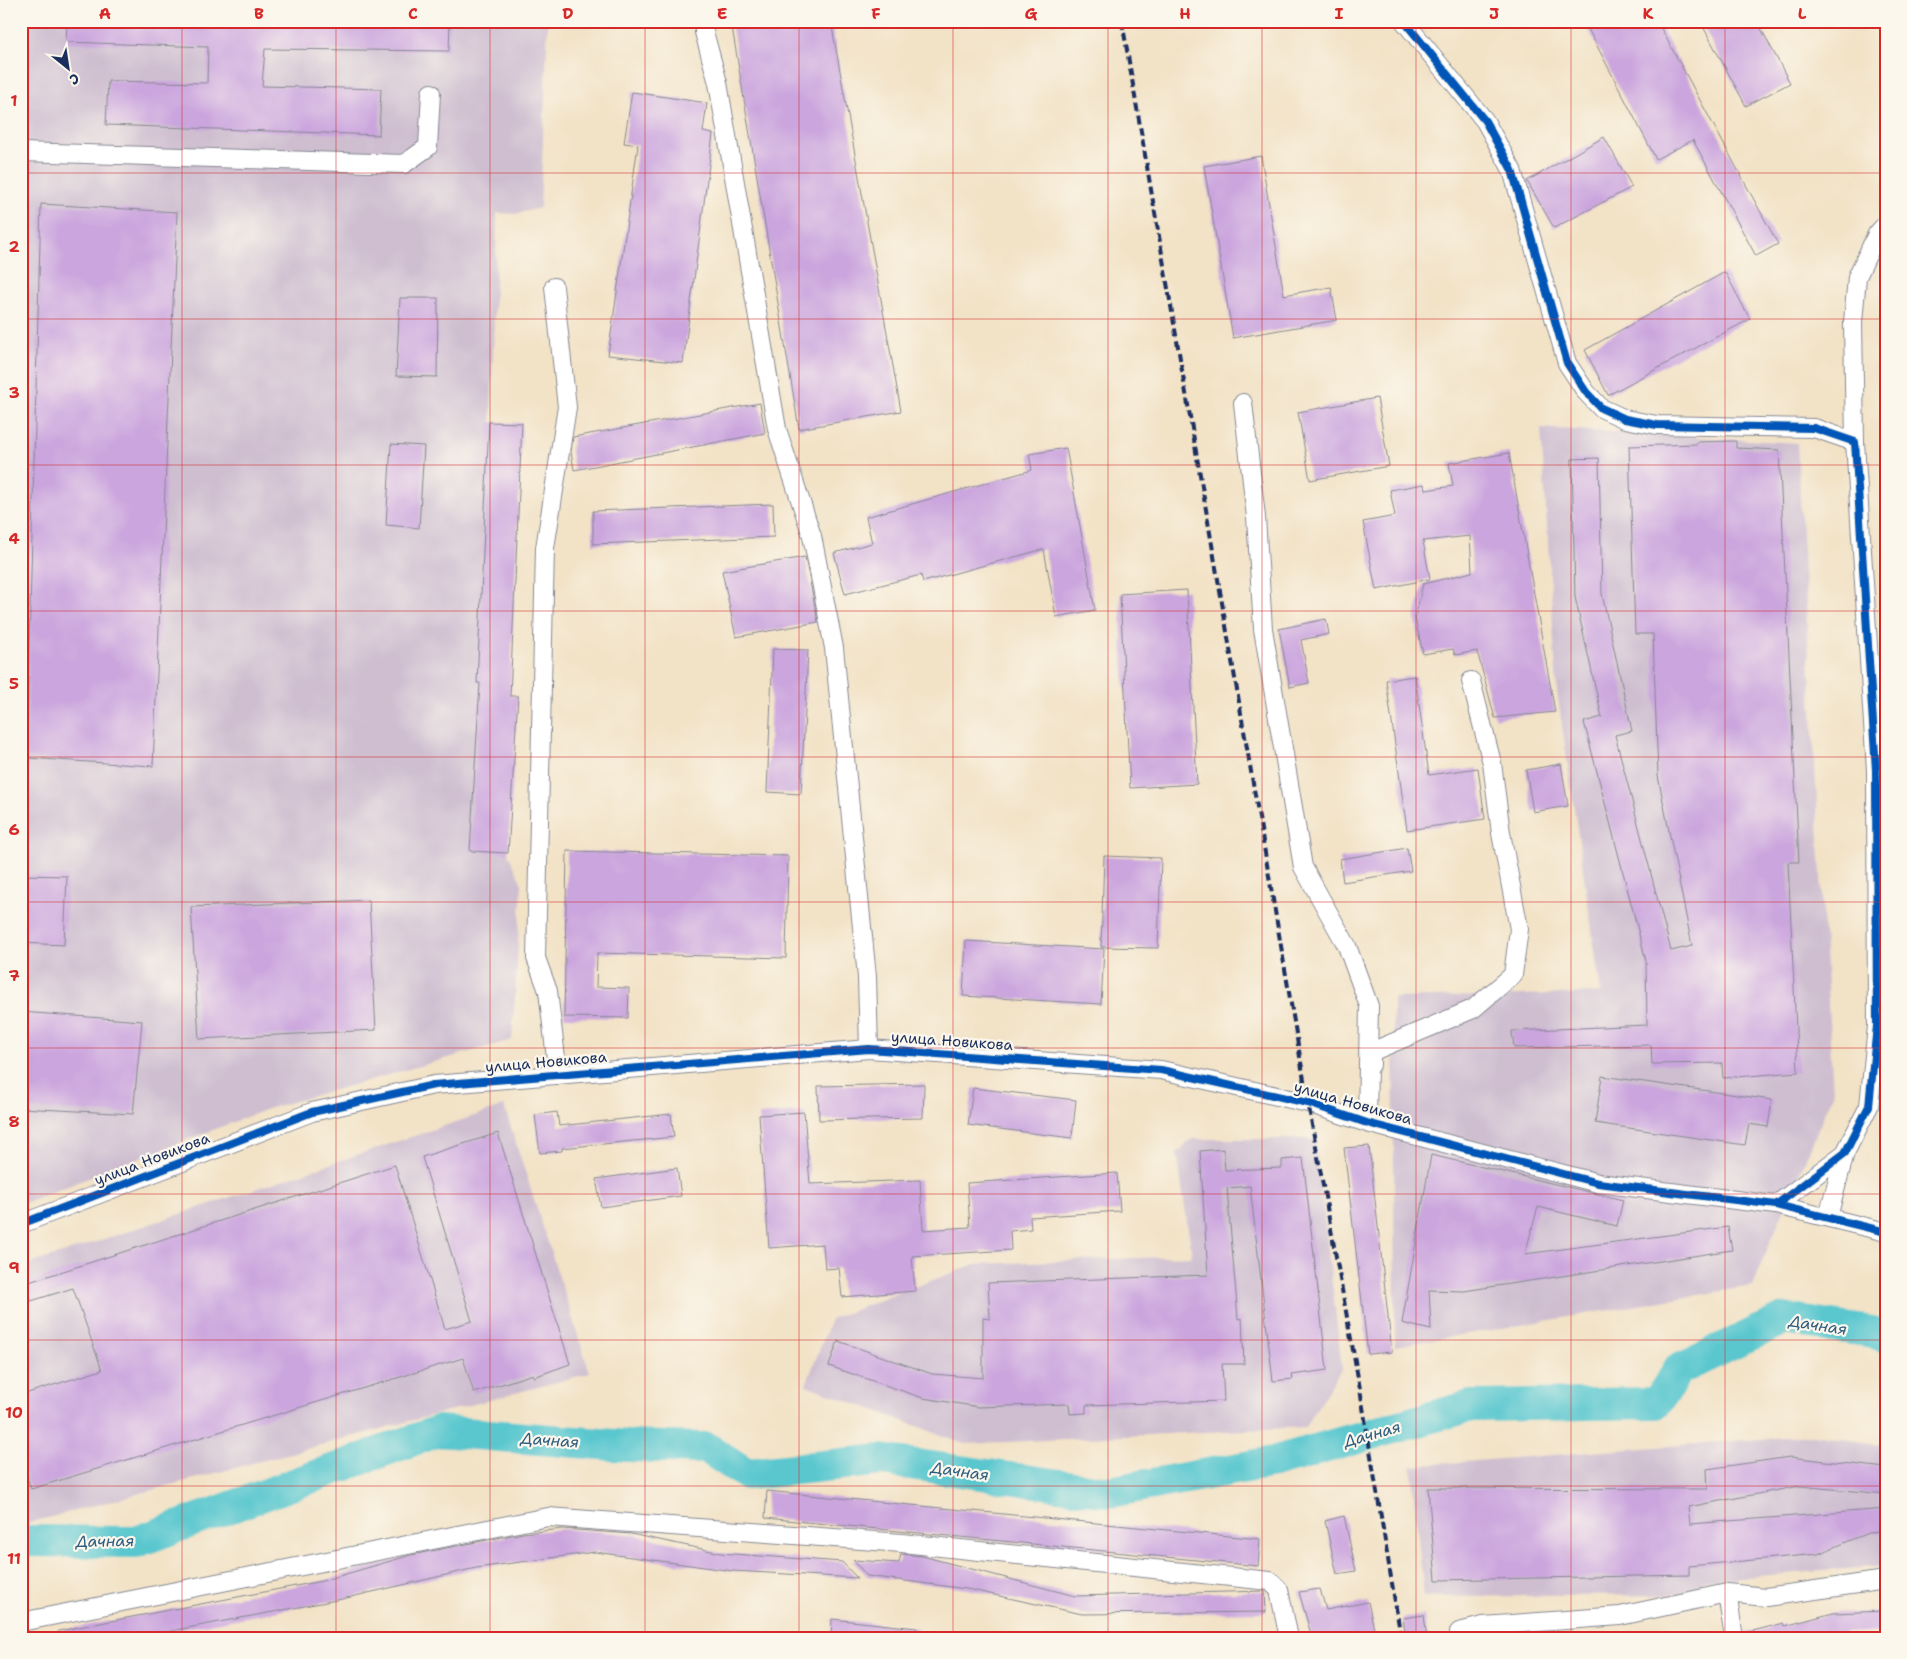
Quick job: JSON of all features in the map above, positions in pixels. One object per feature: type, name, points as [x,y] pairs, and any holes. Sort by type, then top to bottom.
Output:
[{"type":"street","points":[[704,21],[704,32],[718,83],[777,429],[812,536],[834,648],[867,976],[869,1049]]},
{"type":"street","points":[[1404,21],[1485,121],[1512,170],[1567,363],[1586,392],[1601,408],[1625,420],[1657,424],[1814,428],[1855,442]]},
{"type":"street","points":[[21,152],[404,164],[428,148],[431,93]]},
{"type":"street","points":[[1828,1217],[1845,1153],[1869,1106],[1876,1026],[1881,771],[1855,442],[1853,322],[1857,277],[1878,234],[1886,224]]},
{"type":"street","points":[[554,287],[567,407],[546,548],[536,958],[548,990],[558,1075]]},
{"type":"street","points":[[1243,403],[1256,517],[1263,629],[1302,866],[1347,946],[1369,1006],[1368,1123]]},
{"type":"street","points":[[1368,1123],[1371,1052],[1473,1009],[1513,975],[1519,929],[1501,833],[1492,763],[1471,681]]},
{"type":"street","name":"улица Новикова","points":[[21,1224],[312,1112],[434,1085],[869,1049],[1161,1070],[1308,1103],[1368,1123],[1598,1184],[1776,1205],[1886,1232]]},
{"type":"street","points":[[1776,1205],[1845,1153]]},
{"type":"street","points":[[21,1622],[548,1517],[902,1543],[1270,1581],[1279,1590],[1289,1638]]},
{"type":"street","points":[[1460,1638],[1459,1632],[1483,1626],[1620,1616],[1727,1593],[1766,1597],[1886,1580]]},
{"type":"street","points":[[1727,1593],[1734,1638]]},
{"type":"shaded area","points":[[21,21],[548,21],[540,208],[515,214],[497,213],[491,422],[489,422],[480,683],[470,851],[508,853],[522,884],[512,1040],[267,1109],[21,1204]]},
{"type":"shaded area","points":[[1541,428],[1797,443],[1833,1094],[1752,1286],[1395,1346],[1393,998],[1601,993],[1557,691]]},
{"type":"shaded area","points":[[504,1106],[590,1373],[21,1525],[21,1267]]},
{"type":"shaded area","points":[[1192,1139],[1315,1139],[1342,1368],[1305,1427],[965,1444],[806,1385],[831,1319],[975,1264],[1192,1256],[1177,1153]]},
{"type":"shaded area","points":[[1812,1435],[1886,1445],[1886,1566],[1705,1580],[1689,1595],[1424,1597],[1411,1466]]},
{"type":"building","points":[[67,21],[450,21],[449,51],[265,49],[262,86],[381,89],[379,135],[106,125],[108,81],[207,83],[208,47],[66,42]]},
{"type":"building","points":[[731,21],[831,21],[901,411],[799,429]]},
{"type":"building","points":[[1584,21],[1657,21],[1778,244],[1756,256],[1693,140],[1656,159]]},
{"type":"building","points":[[1700,21],[1757,21],[1790,83],[1746,106]]},
{"type":"building","points":[[632,92],[707,103],[703,132],[713,134],[683,363],[608,355],[638,145],[624,143]]},
{"type":"building","points":[[1604,137],[1632,187],[1554,228],[1527,181]]},
{"type":"building","points":[[1261,156],[1284,295],[1331,287],[1337,320],[1233,338],[1204,166]]},
{"type":"building","points":[[41,204],[177,212],[153,766],[26,758]]},
{"type":"building","points":[[1725,272],[1750,319],[1608,395],[1585,350]]},
{"type":"building","points":[[400,298],[438,298],[437,377],[396,376]]},
{"type":"building","points":[[1377,398],[1389,466],[1310,480],[1298,412]]},
{"type":"building","points":[[760,403],[765,433],[574,470],[571,452],[573,437]]},
{"type":"building","points":[[489,422],[522,423],[510,696],[518,696],[508,853],[470,851],[480,683],[477,683]]},
{"type":"building","points":[[1736,441],[1736,448],[1779,450],[1799,862],[1788,862],[1798,1072],[1723,1078],[1722,1063],[1652,1064],[1651,1045],[1514,1048],[1512,1031],[1647,1025],[1646,961],[1584,722],[1602,717],[1575,597],[1572,459],[1599,458],[1602,594],[1632,731],[1615,735],[1671,951],[1692,946],[1658,776],[1653,634],[1635,634],[1629,446]]},
{"type":"building","points":[[391,444],[424,446],[419,528],[386,525]]},
{"type":"building","points":[[1066,448],[1095,610],[1056,617],[1044,549],[923,582],[921,575],[845,594],[834,553],[872,543],[866,517],[1032,470],[1029,454]]},
{"type":"building","points":[[1509,453],[1555,712],[1495,718],[1477,651],[1455,655],[1453,649],[1423,654],[1415,618],[1423,584],[1472,572],[1470,536],[1423,541],[1430,579],[1376,590],[1363,522],[1395,516],[1390,490],[1424,484],[1426,490],[1453,486],[1449,463]]},
{"type":"building","points":[[773,504],[774,537],[593,544],[593,511]]},
{"type":"building","points":[[805,557],[818,622],[736,637],[722,571]]},
{"type":"building","points":[[1187,590],[1197,784],[1130,788],[1120,594]]},
{"type":"building","points":[[1326,619],[1329,634],[1301,640],[1309,683],[1290,687],[1279,629]]},
{"type":"building","points":[[773,649],[808,650],[801,794],[767,792]]},
{"type":"building","points":[[1415,676],[1429,775],[1478,768],[1485,819],[1407,830],[1386,680]]},
{"type":"building","points":[[1561,764],[1568,806],[1533,812],[1526,770]]},
{"type":"building","points":[[1407,848],[1411,871],[1343,882],[1340,859]]},
{"type":"building","points":[[567,851],[788,856],[786,958],[597,953],[596,987],[629,988],[628,1018],[564,1017]]},
{"type":"building","points":[[1104,856],[1161,858],[1158,948],[1101,947]]},
{"type":"building","points":[[21,875],[67,876],[64,945],[21,943]]},
{"type":"building","points":[[369,900],[376,1030],[199,1039],[191,907]]},
{"type":"building","points":[[966,941],[1104,949],[1101,1004],[963,996]]},
{"type":"building","points":[[21,1012],[142,1021],[133,1114],[21,1108]]},
{"type":"building","points":[[1602,1076],[1772,1100],[1768,1127],[1749,1124],[1745,1145],[1595,1123]]},
{"type":"building","points":[[924,1084],[923,1118],[819,1120],[818,1086]]},
{"type":"building","points":[[973,1088],[1076,1100],[1072,1138],[968,1125]]},
{"type":"building","points":[[557,1112],[559,1126],[671,1114],[674,1137],[562,1148],[562,1151],[540,1153],[535,1115]]},
{"type":"building","points":[[804,1112],[810,1184],[920,1180],[923,1230],[970,1227],[967,1183],[1117,1173],[1120,1211],[1030,1217],[1031,1229],[1010,1231],[1011,1250],[912,1256],[915,1291],[842,1297],[839,1268],[825,1269],[823,1244],[769,1248],[759,1115]]},
{"type":"building","points":[[498,1133],[570,1364],[534,1377],[533,1374],[474,1393],[463,1358],[31,1489],[21,1460],[21,1395],[102,1370],[73,1288],[31,1301],[26,1283],[395,1165],[445,1329],[472,1321],[422,1157]]},
{"type":"building","points":[[1369,1146],[1392,1352],[1368,1354],[1344,1148]]},
{"type":"building","points":[[1223,1149],[1225,1170],[1282,1168],[1282,1160],[1303,1158],[1327,1370],[1292,1375],[1293,1379],[1273,1381],[1250,1186],[1227,1188],[1238,1319],[1242,1318],[1244,1364],[1222,1364],[1224,1401],[1086,1405],[1086,1413],[1070,1414],[1069,1404],[979,1407],[923,1398],[829,1366],[838,1341],[932,1374],[983,1378],[983,1318],[990,1319],[988,1283],[1208,1275],[1200,1151]]},
{"type":"building","points":[[1431,1155],[1623,1200],[1617,1226],[1538,1207],[1525,1254],[1728,1227],[1732,1250],[1464,1291],[1429,1290],[1431,1330],[1402,1323]]},
{"type":"building","points":[[677,1168],[681,1196],[601,1207],[596,1179]]},
{"type":"building","points":[[1790,1457],[1886,1468],[1886,1494],[1800,1486],[1688,1507],[1690,1524],[1886,1509],[1886,1532],[1868,1533],[1818,1554],[1689,1566],[1689,1575],[1436,1580],[1428,1488],[1708,1489],[1707,1469]]},
{"type":"building","points":[[767,1491],[1260,1539],[1258,1566],[765,1518]]},
{"type":"building","points":[[1344,1516],[1356,1571],[1337,1574],[1325,1521]]},
{"type":"building","points":[[563,1529],[631,1534],[721,1553],[842,1562],[857,1578],[733,1571],[595,1552],[476,1568],[342,1599],[134,1638],[59,1638],[58,1631],[322,1581],[411,1555],[523,1533]]},
{"type":"building","points":[[901,1554],[922,1556],[1075,1596],[1265,1591],[1266,1612],[1082,1614],[967,1589],[867,1576],[853,1560],[899,1563]]},
{"type":"building","points":[[1320,1589],[1326,1610],[1368,1602],[1376,1638],[1312,1638],[1299,1592]]},
{"type":"building","points":[[1886,1611],[1886,1632],[1843,1634],[1844,1638],[1746,1638],[1745,1633],[1784,1623],[1785,1626],[1833,1613]]},
{"type":"building","points":[[1424,1615],[1427,1638],[1406,1638],[1403,1618]]},
{"type":"building","points":[[832,1619],[917,1628],[916,1638],[831,1638]]},
{"type":"waterway","name":"Дачная","points":[[21,1541],[136,1542],[438,1431],[627,1446],[707,1448],[747,1474],[881,1460],[1109,1492],[1273,1462],[1471,1406],[1657,1403],[1678,1370],[1784,1319],[1872,1332],[1886,1337]]},
{"type":"railway","points":[[1122,21],[1308,1103],[1359,1383],[1401,1638]]},
{"type":"cycle path","points":[[1404,21],[1485,121],[1512,170],[1567,363],[1586,392],[1601,408],[1625,419],[1657,425],[1814,428],[1855,442],[1876,770],[1877,1026],[1869,1106],[1845,1153],[1776,1205]]},
{"type":"cycle path","points":[[21,1224],[312,1112],[434,1085],[869,1049],[1161,1070],[1308,1103],[1367,1123],[1598,1183],[1776,1205],[1886,1232]]}]
